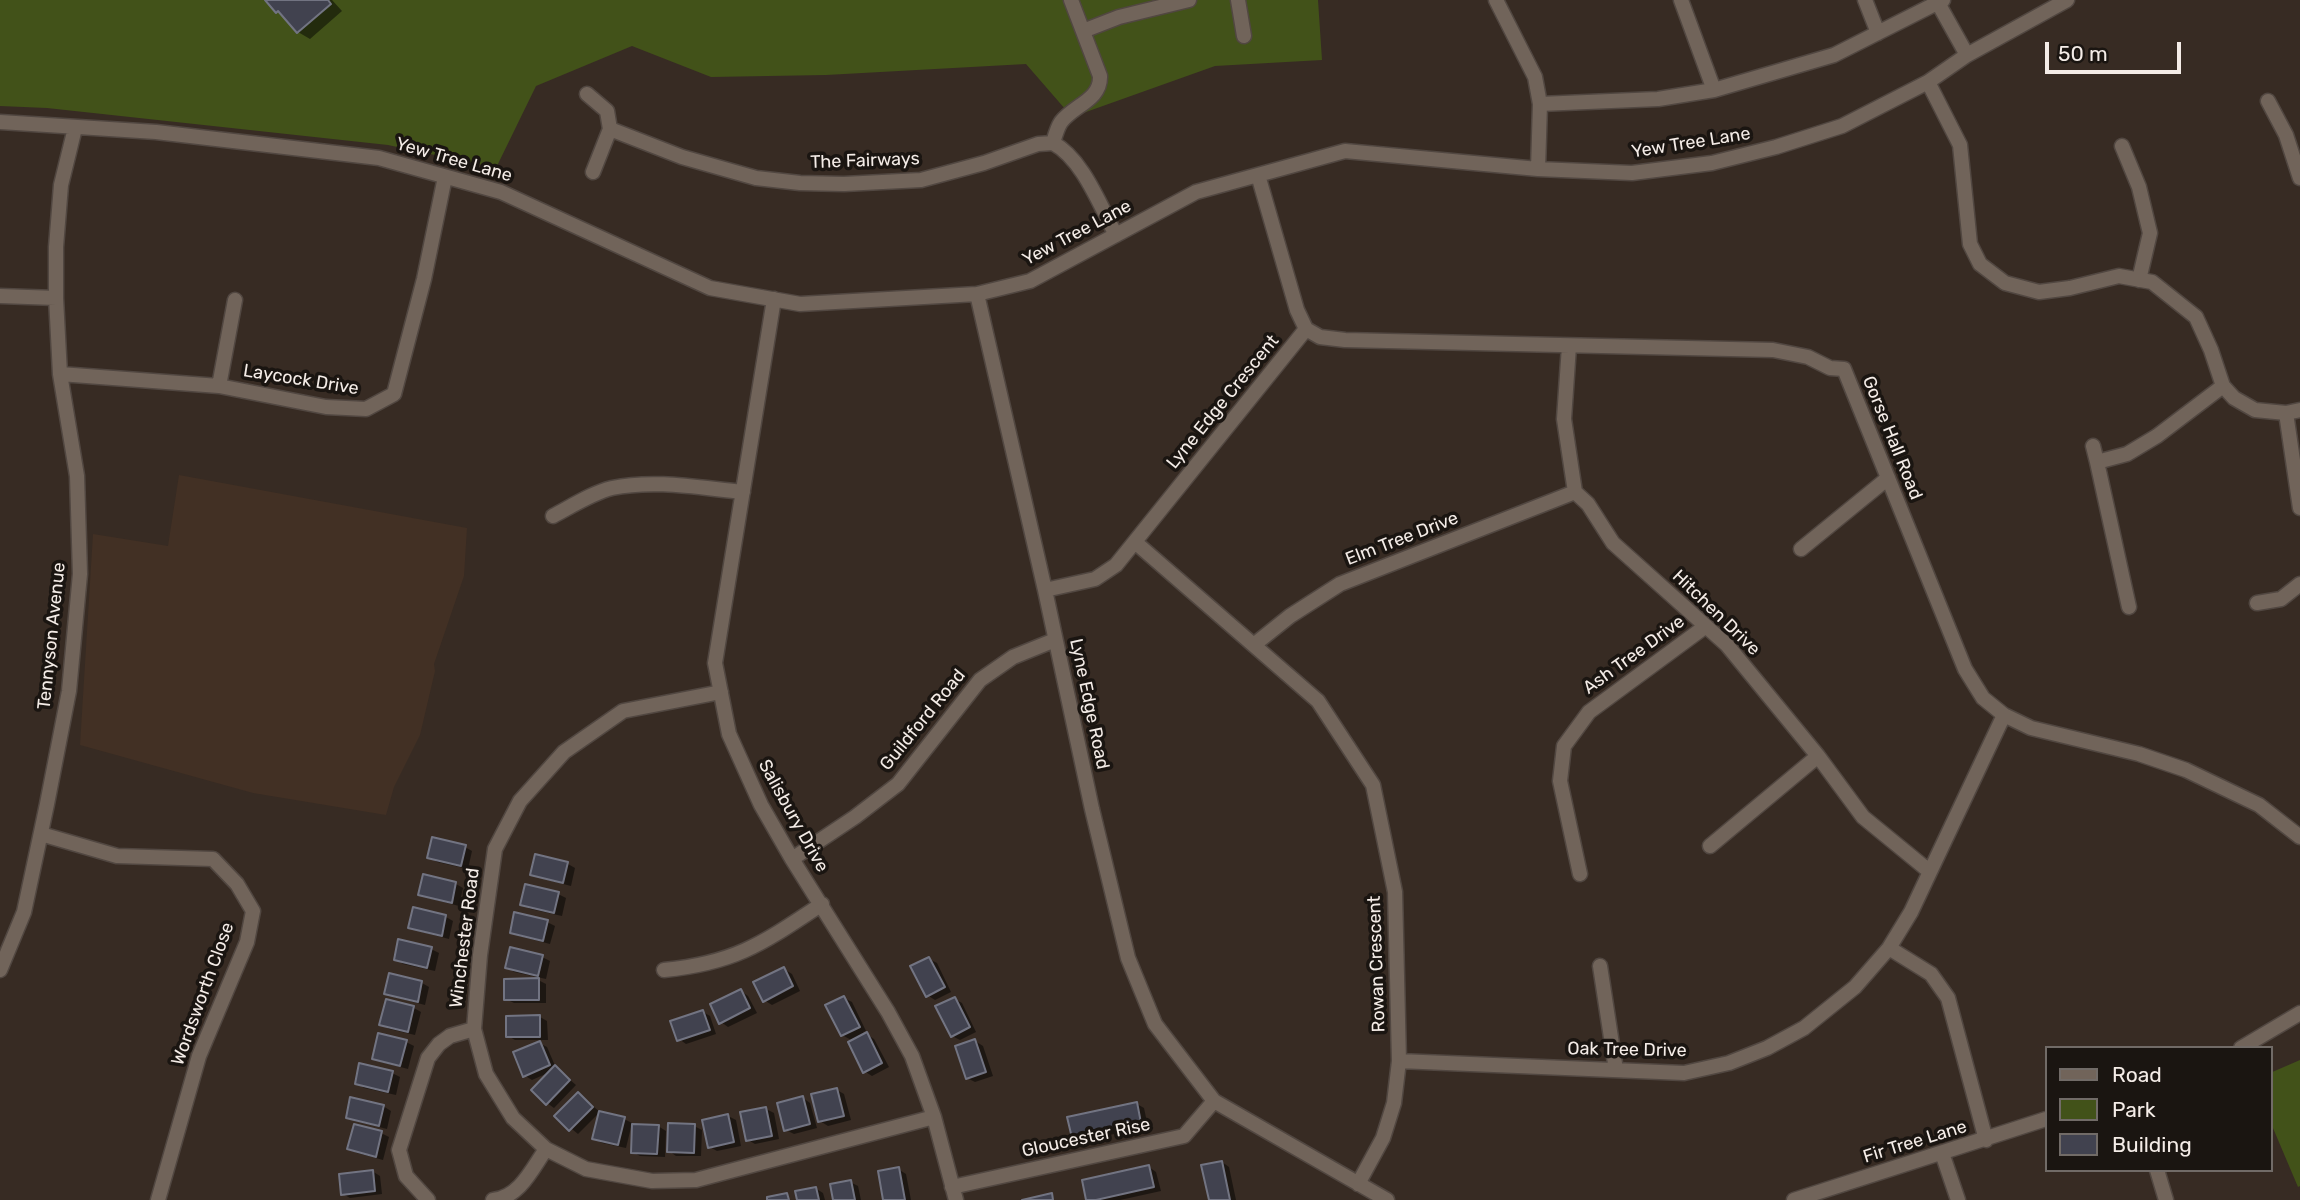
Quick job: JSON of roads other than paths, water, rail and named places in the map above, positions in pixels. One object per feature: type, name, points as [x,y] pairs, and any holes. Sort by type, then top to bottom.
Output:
[{"type":"street","points":[[1071,0],[1100,76],[1100,85],[1094,95],[1060,124],[1053,143],[1061,147],[1078,165],[1116,235]]},
{"type":"street","points":[[1083,32],[1119,17],[1189,0]]},
{"type":"street","points":[[1238,0],[1244,36]]},
{"type":"street","points":[[1496,0],[1535,77],[1540,104],[1538,169]]},
{"type":"street","points":[[1681,0],[1714,90]]},
{"type":"street","points":[[1865,0],[1878,33]]},
{"type":"street","name":"Yew Tree Lane","points":[[0,122],[156,132],[379,158],[501,192],[710,288],[800,304],[977,294],[1030,281],[1196,192],[1345,151],[1538,169],[1632,173],[1713,163],[1776,147],[1842,126],[1927,82],[1967,55],[2067,0]]},
{"type":"street","points":[[1540,104],[1658,99],[1714,90],[1834,55],[1940,1],[1967,55]]},
{"type":"street","points":[[1927,82],[1960,145],[1970,244],[1980,264],[2005,283],[2039,292],[2070,288],[2119,276],[2152,282],[2196,317],[2223,386],[2234,398],[2255,410],[2293,411],[2300,509]]},
{"type":"street","points":[[587,94],[607,111],[610,129],[593,172]]},
{"type":"street","points":[[2268,101],[2286,135],[2300,178]]},
{"type":"street","name":"Tennyson Avenue","points":[[0,970],[24,912],[41,834],[69,691],[80,574],[76,475],[60,374],[56,298],[56,247],[61,185],[75,128]]},
{"type":"street","name":"The Fairways","points":[[610,129],[682,157],[756,178],[800,183],[921,180],[984,163],[1038,144],[1053,143]]},
{"type":"street","points":[[2122,146],[2140,187],[2150,233],[2139,280]]},
{"type":"street","points":[[1258,174],[1297,310],[1306,329]]},
{"type":"street","name":"Laycock Drive","points":[[60,374],[219,386],[326,407],[366,410],[394,394],[424,279],[445,177]]},
{"type":"street","name":"Lyne Edge Road","points":[[977,294],[1128,958],[1155,1024],[1214,1101]]},
{"type":"street","points":[[0,296],[56,298]]},
{"type":"street","name":"Salisbury Drive","points":[[774,299],[715,663],[729,734],[761,805],[888,1012],[912,1056],[934,1117],[954,1194]]},
{"type":"street","points":[[219,386],[235,300]]},
{"type":"street","name":"Gorse Hall Road","points":[[1306,329],[1320,337],[1345,340],[1773,350],[1808,357],[1830,368],[1844,369],[1965,669],[1983,698],[2004,715],[2031,728],[2139,754],[2186,770],[2259,805],[2300,837]]},
{"type":"street","name":"Lyne Edge Crescent","points":[[1045,590],[1085,583],[1105,574],[1116,565],[1306,329]]},
{"type":"street","points":[[1569,345],[1564,419],[1575,492]]},
{"type":"street","points":[[2097,463],[2127,454],[2157,436],[2223,386]]},
{"type":"street","points":[[2093,446],[2129,607]]},
{"type":"street","points":[[1801,548],[1888,478]]},
{"type":"street","points":[[553,516],[611,488],[658,483],[743,492]]},
{"type":"street","name":"Hitchen Drive","points":[[1575,492],[1588,504],[1613,542],[1727,645],[1818,756],[1863,817],[1929,871]]},
{"type":"street","name":"Elm Tree Drive","points":[[1255,644],[1290,616],[1340,584],[1575,492]]},
{"type":"street","name":"Rowan Crescent","points":[[1135,542],[1318,701],[1373,785],[1395,892],[1399,1061],[1394,1103],[1383,1138],[1358,1184]]},
{"type":"street","points":[[2257,603],[2281,599],[2300,584]]},
{"type":"street","name":"Ash Tree Drive","points":[[1580,874],[1560,780],[1564,746],[1589,712],[1706,626]]},
{"type":"street","name":"Guildford Road","points":[[792,859],[855,817],[898,784],[980,680],[1013,657],[1055,640]]},
{"type":"street","name":"Winchester Road","points":[[721,692],[623,711],[564,752],[520,801],[495,849],[480,955],[474,1029],[486,1074],[513,1118],[546,1149],[586,1169],[652,1181],[696,1180],[934,1117]]},
{"type":"street","name":"Oak Tree Drive","points":[[1399,1061],[1684,1073],[1729,1063],[1767,1048],[1804,1028],[1855,987],[1889,948],[1912,912],[2004,715]]},
{"type":"street","points":[[1710,846],[1818,756]]},
{"type":"street","name":"Wordsworth Close","points":[[41,834],[117,856],[213,859],[237,884],[253,911],[247,942],[199,1056],[158,1200]]},
{"type":"street","points":[[664,970],[697,967],[726,960],[772,937],[822,904]]},
{"type":"street","points":[[1889,948],[1931,974],[1948,998],[1986,1140]]},
{"type":"street","points":[[1600,966],[1616,1070]]},
{"type":"street","points":[[2244,1046],[2300,1013]]},
{"type":"street","points":[[428,1200],[406,1177],[399,1150],[428,1058],[439,1044],[450,1036],[474,1029]]},
{"type":"street","points":[[1214,1101],[1387,1200]]},
{"type":"street","name":"Gloucester Rise","points":[[954,1194],[1184,1136],[1214,1101]]},
{"type":"street","name":"Fir Tree Lane","points":[[1794,1200],[2044,1120]]},
{"type":"street","points":[[493,1200],[520,1188],[546,1149]]},
{"type":"street","points":[[1942,1153],[1958,1200]]},
{"type":"street","points":[[2158,1172],[2166,1200]]}]
